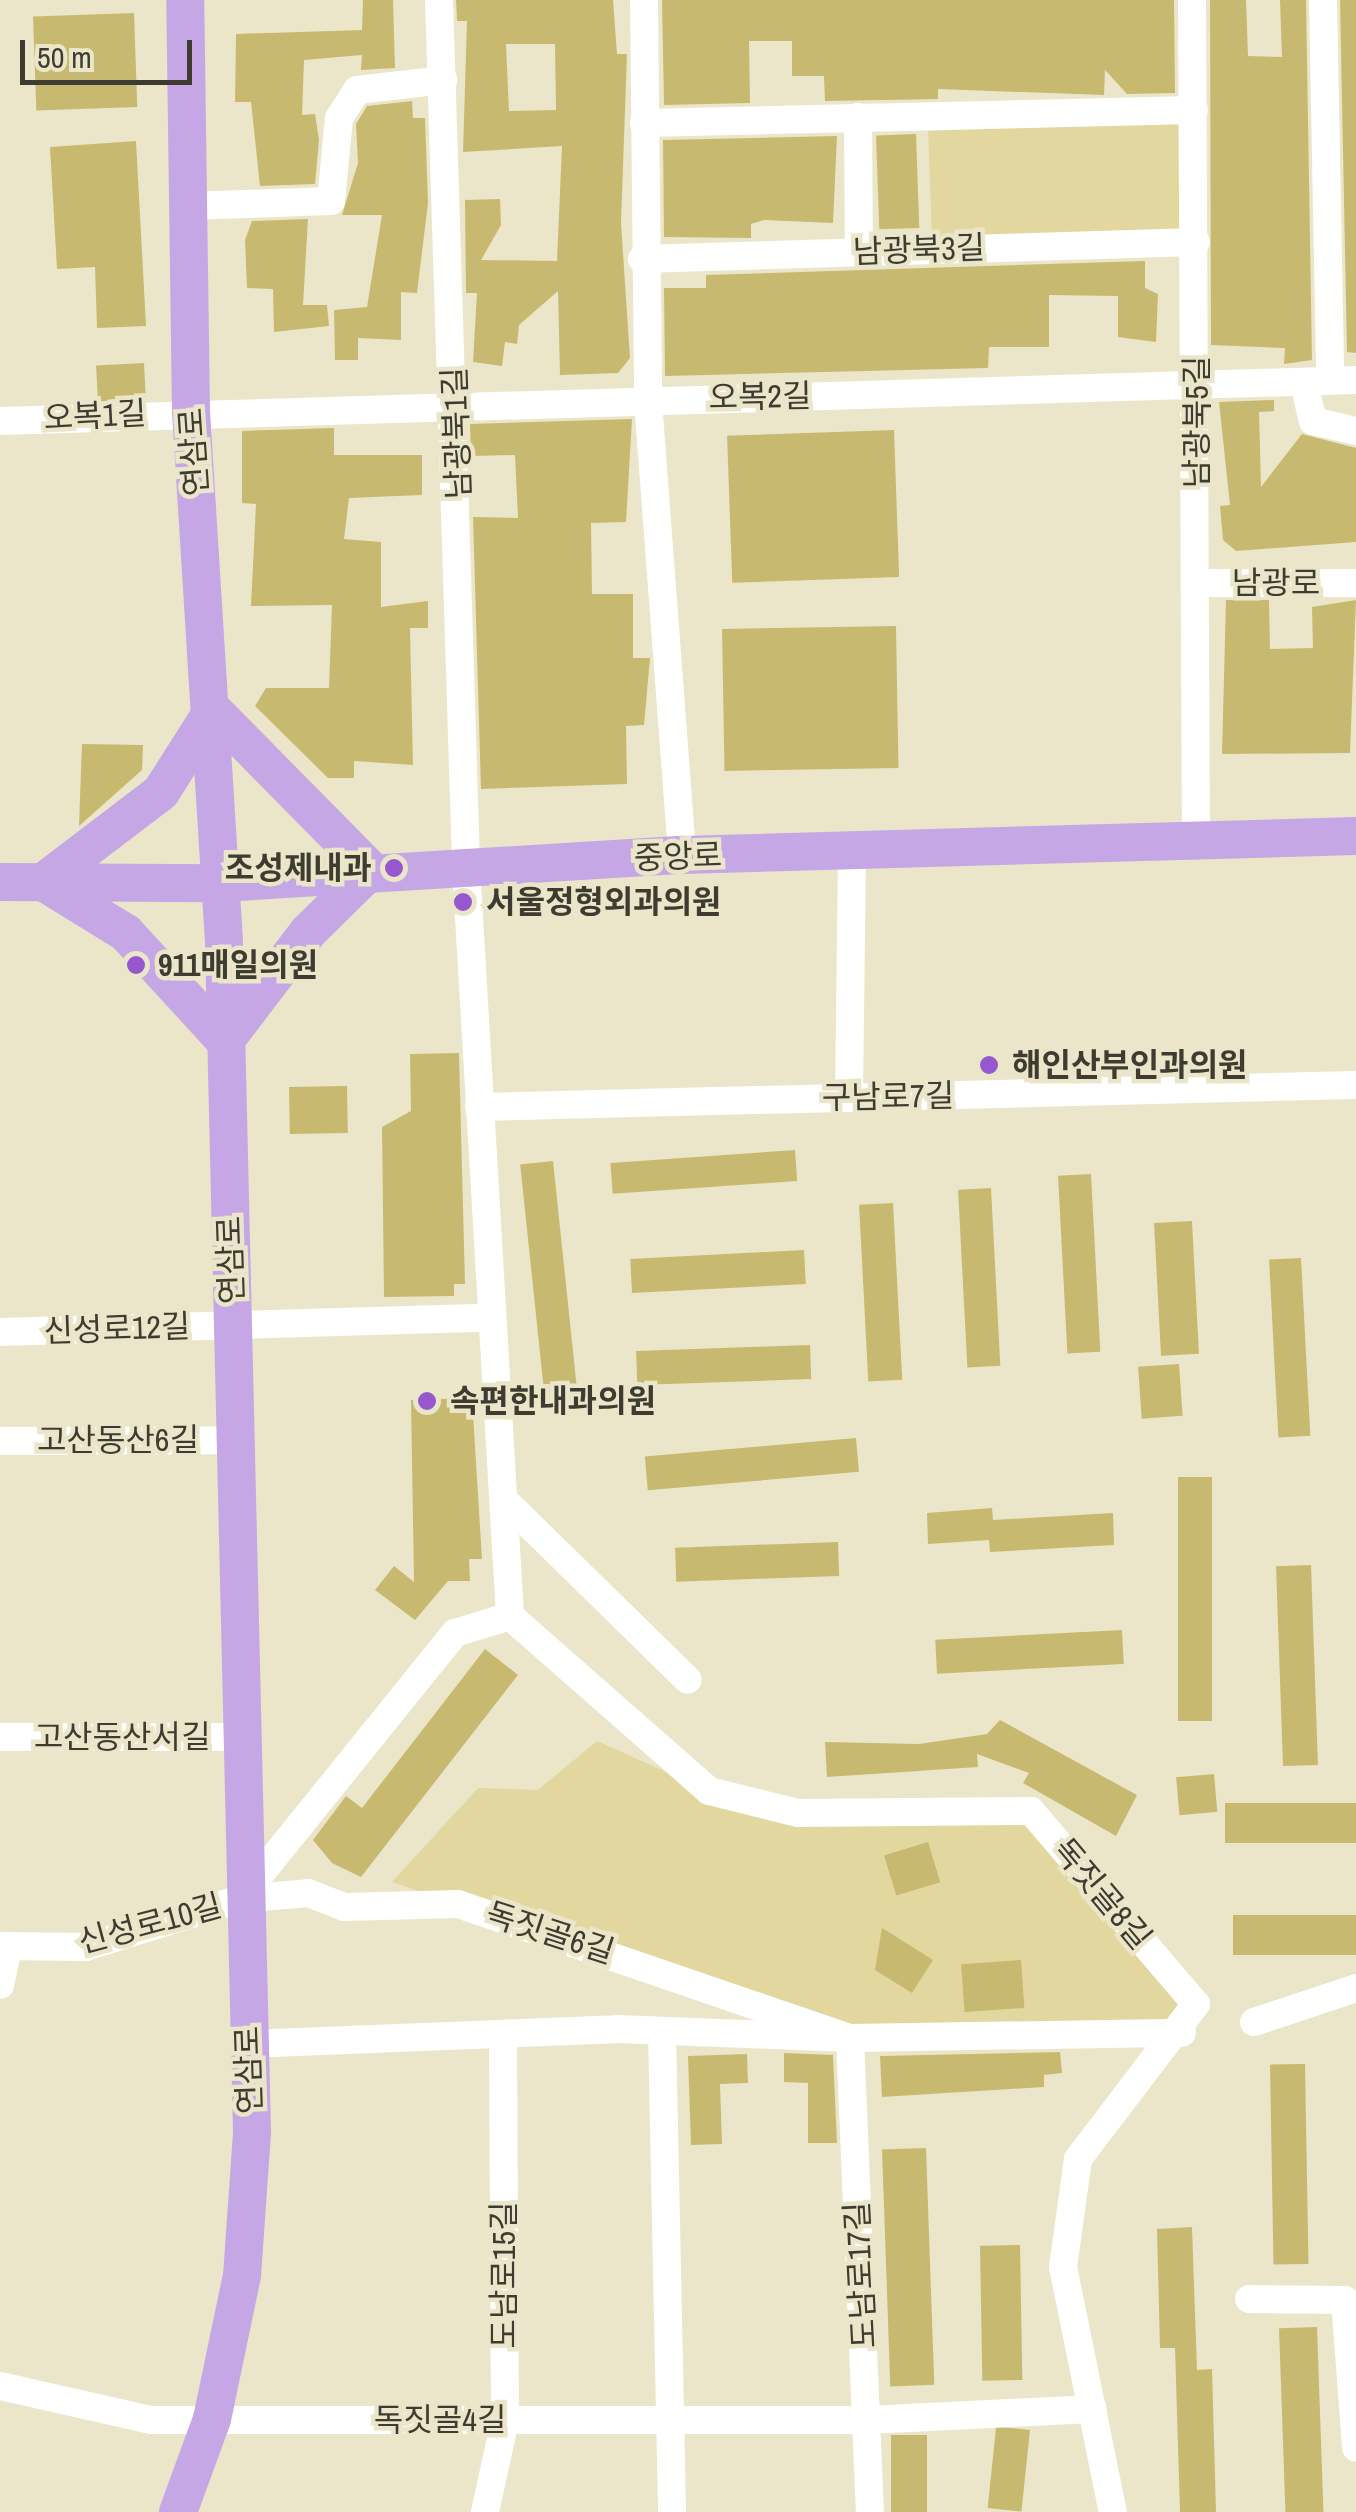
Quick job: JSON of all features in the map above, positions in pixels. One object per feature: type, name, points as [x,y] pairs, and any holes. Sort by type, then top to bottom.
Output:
[{"type":"main road","name":"연삼로","points":[[178,2512],[212,2420],[242,2276],[249,2044],[240,1899],[243,1737],[221,883],[213,710],[191,412],[185,0]]},
{"type":"main road","points":[[213,710],[371,870],[308,932],[225,1041],[126,933],[43,882],[161,792],[213,710]]},
{"type":"main road","name":"중앙로","points":[[0,882],[221,883],[371,870],[682,855],[1356,836]]},
{"type":"street","name":"남광북1길","points":[[439,0],[457,400],[466,866]]},
{"type":"street","points":[[644,0],[642,259],[648,402],[682,855]]},
{"type":"street","name":"남광북5길","points":[[1192,0],[1198,387],[1196,843]]},
{"type":"street","points":[[1323,0],[1330,381],[1313,421],[1356,432]]},
{"type":"street","points":[[188,206],[331,201],[339,118],[357,90],[443,80]]},
{"type":"street","points":[[644,123],[1194,110]]},
{"type":"street","points":[[858,116],[859,251]]},
{"type":"street","name":"남광북3길","points":[[642,259],[1196,242]]},
{"type":"street","name":"오복2길","points":[[191,412],[457,400],[648,402],[1330,381]]},
{"type":"street","name":"오복1길","points":[[0,420],[191,412]]},
{"type":"street","name":"남광로","points":[[1196,583],[1356,582]]},
{"type":"street","points":[[850,1098],[852,850]]},
{"type":"street","points":[[240,1899],[454,1633],[510,1616],[466,866]]},
{"type":"street","name":"구남로7길","points":[[479,1107],[1356,1085]]},
{"type":"street","points":[[233,1326],[492,1318]]},
{"type":"street","name":"신성로12길","points":[[0,1332],[233,1326]]},
{"type":"street","name":"고산동산6길","points":[[0,1440],[236,1440]]},
{"type":"street","points":[[504,1500],[688,1680]]},
{"type":"street","name":"독짓골8길","points":[[510,1616],[708,1791],[798,1813],[1031,1811],[1196,2004],[1182,2033]]},
{"type":"street","name":"고산동산서길","points":[[0,1736],[243,1737]]},
{"type":"street","name":"독짓골6길","points":[[240,1899],[308,1893],[344,1907],[458,1904],[850,2038]]},
{"type":"street","name":"신성로10길","points":[[4,1946],[86,1947],[240,1899]]},
{"type":"street","points":[[0,1985],[4,1946]]},
{"type":"street","points":[[1254,2022],[1356,1988]]},
{"type":"street","points":[[662,2031],[672,2512]]},
{"type":"street","name":"독짓골6길","points":[[249,2044],[662,2031],[850,2038],[1182,2033]]},
{"type":"street","points":[[1113,2512],[1063,2268],[1078,2159],[1182,2033]]},
{"type":"street","name":"도남로15길","points":[[485,2512],[505,2420],[503,2036]]},
{"type":"street","name":"도남로17길","points":[[850,2038],[870,2512]]},
{"type":"street","points":[[1250,2299],[1351,2296],[1356,2448]]},
{"type":"street","name":"독짓골4길","points":[[0,2386],[151,2420],[867,2420],[1092,2410]]},
{"type":"shaded area","points":[[1184,122],[1188,234],[932,243],[928,131]]},
{"type":"shaded area","points":[[597,1741],[709,1791],[798,1813],[1031,1811],[1196,2004],[1182,2033],[850,2038],[392,1882],[478,1788],[538,1790]]},
{"type":"building","points":[[363,0],[393,0],[395,68],[361,70],[362,55],[304,60],[302,115],[315,114],[319,140],[315,184],[260,186],[251,102],[235,102],[236,34],[362,30]]},
{"type":"building","points":[[456,0],[613,0],[617,54],[627,54],[621,223],[630,358],[618,373],[560,375],[558,291],[519,325],[517,344],[505,342],[502,366],[473,362],[477,293],[466,293],[465,200],[500,199],[501,225],[481,260],[557,261],[562,146],[463,152],[467,21],[457,21]],"holes":[[[506,44],[555,44],[556,110],[509,111]]]},
{"type":"building","points":[[662,0],[1174,0],[1175,93],[1127,94],[1105,70],[1104,95],[938,89],[938,99],[825,101],[824,76],[792,76],[792,41],[749,41],[750,103],[664,105]]},
{"type":"building","points":[[1210,0],[1246,0],[1248,56],[1282,57],[1280,0],[1306,0],[1312,360],[1284,364],[1285,348],[1211,345]]},
{"type":"building","points":[[1340,0],[1356,0],[1356,353],[1347,352]]},
{"type":"building","points":[[134,13],[137,107],[36,110],[33,17]]},
{"type":"building","points":[[412,101],[413,118],[425,118],[428,203],[417,293],[401,292],[401,340],[358,338],[358,360],[335,360],[334,310],[367,307],[382,215],[342,215],[358,163],[356,124],[367,106]]},
{"type":"building","points":[[916,134],[919,228],[879,229],[876,135]]},
{"type":"building","points":[[837,136],[833,223],[764,220],[751,224],[751,238],[664,237],[663,140]]},
{"type":"building","points":[[136,141],[146,326],[97,328],[95,267],[57,269],[50,147]]},
{"type":"building","points":[[308,219],[303,305],[327,305],[329,326],[274,332],[273,289],[247,288],[245,240],[252,221]]},
{"type":"building","points":[[1145,261],[1145,288],[1158,294],[1156,342],[1118,337],[1118,296],[1049,295],[1049,347],[989,347],[988,368],[665,376],[664,288],[706,288],[706,275]]},
{"type":"building","points":[[144,363],[146,399],[98,401],[96,366]]},
{"type":"building","points":[[1274,400],[1274,411],[1259,412],[1261,487],[1302,434],[1356,448],[1356,542],[1236,551],[1223,540],[1220,506],[1230,505],[1219,402]]},
{"type":"building","points":[[632,419],[626,522],[591,523],[592,594],[633,594],[633,658],[650,658],[644,725],[626,726],[627,784],[481,789],[473,517],[518,518],[515,455],[471,456],[470,424]]},
{"type":"building","points":[[334,428],[334,455],[422,455],[422,495],[349,498],[344,539],[381,542],[381,607],[428,601],[428,628],[410,628],[413,765],[354,761],[354,778],[328,778],[255,706],[266,688],[329,688],[332,605],[251,606],[256,504],[242,503],[242,431]]},
{"type":"building","points":[[894,430],[899,577],[732,583],[727,436]]},
{"type":"building","points":[[1226,600],[1269,600],[1270,649],[1313,648],[1312,607],[1356,600],[1350,753],[1222,754]]},
{"type":"building","points":[[896,626],[898,768],[725,771],[722,629]]},
{"type":"building","points":[[82,744],[143,745],[142,770],[79,826]]},
{"type":"building","points":[[459,1053],[465,1284],[454,1284],[454,1296],[384,1297],[382,1127],[411,1111],[410,1054]]},
{"type":"building","points":[[347,1086],[348,1133],[290,1134],[289,1087]]},
{"type":"building","points":[[795,1150],[797,1181],[613,1194],[610,1163]]},
{"type":"building","points":[[553,1161],[578,1400],[545,1403],[520,1164]]},
{"type":"building","points":[[1091,1174],[1100,1352],[1067,1353],[1058,1176]]},
{"type":"building","points":[[991,1188],[1000,1366],[967,1367],[958,1190]]},
{"type":"building","points":[[893,1203],[902,1380],[868,1382],[859,1205]]},
{"type":"building","points":[[1192,1221],[1199,1354],[1161,1356],[1154,1223]]},
{"type":"building","points":[[804,1250],[806,1284],[632,1293],[630,1259]]},
{"type":"building","points":[[1301,1258],[1310,1436],[1278,1437],[1269,1260]]},
{"type":"building","points":[[810,1345],[811,1379],[637,1385],[636,1351]]},
{"type":"building","points":[[1179,1364],[1183,1416],[1142,1419],[1138,1367]]},
{"type":"building","points":[[472,1398],[482,1559],[469,1559],[470,1581],[448,1581],[415,1620],[375,1590],[394,1566],[414,1582],[411,1400]]},
{"type":"building","points":[[856,1438],[859,1472],[648,1490],[645,1456]]},
{"type":"building","points":[[1178,1477],[1212,1477],[1212,1721],[1178,1721]]},
{"type":"building","points":[[992,1508],[993,1520],[1113,1513],[1114,1545],[990,1552],[989,1540],[928,1544],[927,1513]]},
{"type":"building","points":[[838,1542],[839,1576],[676,1582],[675,1548]]},
{"type":"building","points":[[1311,1565],[1318,1765],[1283,1766],[1276,1566]]},
{"type":"building","points":[[1122,1630],[1124,1664],[937,1674],[935,1640]]},
{"type":"building","points":[[485,1649],[518,1675],[361,1877],[332,1863],[313,1840],[346,1796],[362,1808]]},
{"type":"building","points":[[1000,1720],[1137,1795],[1116,1836],[1023,1783],[1029,1773],[977,1754],[978,1767],[827,1777],[825,1742],[919,1744],[987,1734]]},
{"type":"building","points":[[1214,1774],[1217,1812],[1179,1815],[1176,1777]]},
{"type":"building","points":[[1225,1803],[1356,1803],[1356,1843],[1225,1843]]},
{"type":"building","points":[[928,1842],[940,1882],[896,1896],[884,1855]]},
{"type":"building","points":[[1233,1915],[1356,1915],[1356,1955],[1233,1955]]},
{"type":"building","points":[[882,1928],[933,1960],[912,1993],[875,1970]]},
{"type":"building","points":[[1021,1960],[1024,2008],[964,2012],[961,1964]]},
{"type":"building","points":[[1060,2052],[1062,2073],[1044,2075],[1044,2087],[882,2097],[880,2056]]},
{"type":"building","points":[[784,2053],[833,2055],[837,2143],[808,2143],[808,2083],[784,2082]]},
{"type":"building","points":[[747,2054],[748,2083],[720,2084],[722,2144],[691,2145],[688,2056]]},
{"type":"building","points":[[1305,2064],[1308,2264],[1273,2265],[1270,2065]]},
{"type":"building","points":[[926,2148],[934,2385],[890,2386],[882,2150]]},
{"type":"building","points":[[1192,2227],[1197,2370],[1212,2369],[1216,2512],[1180,2512],[1175,2348],[1160,2348],[1157,2229]]},
{"type":"building","points":[[1020,2245],[1022,2380],[982,2381],[980,2246]]},
{"type":"building","points":[[1317,2327],[1323,2512],[1285,2512],[1279,2328]]},
{"type":"building","points":[[996,2426],[1030,2430],[1021,2512],[988,2508]]},
{"type":"building","points":[[891,2435],[927,2435],[927,2512],[891,2512]]},
{"type":"place","name":"조성제내과","points":[[394,868]]},
{"type":"place","name":"서울정형외과의원","points":[[463,902]]},
{"type":"place","name":"911매일의원","points":[[136,965]]},
{"type":"place","name":"해인산부인과의원","points":[[989,1065]]},
{"type":"place","name":"속편한내과의원","points":[[427,1401]]}]
